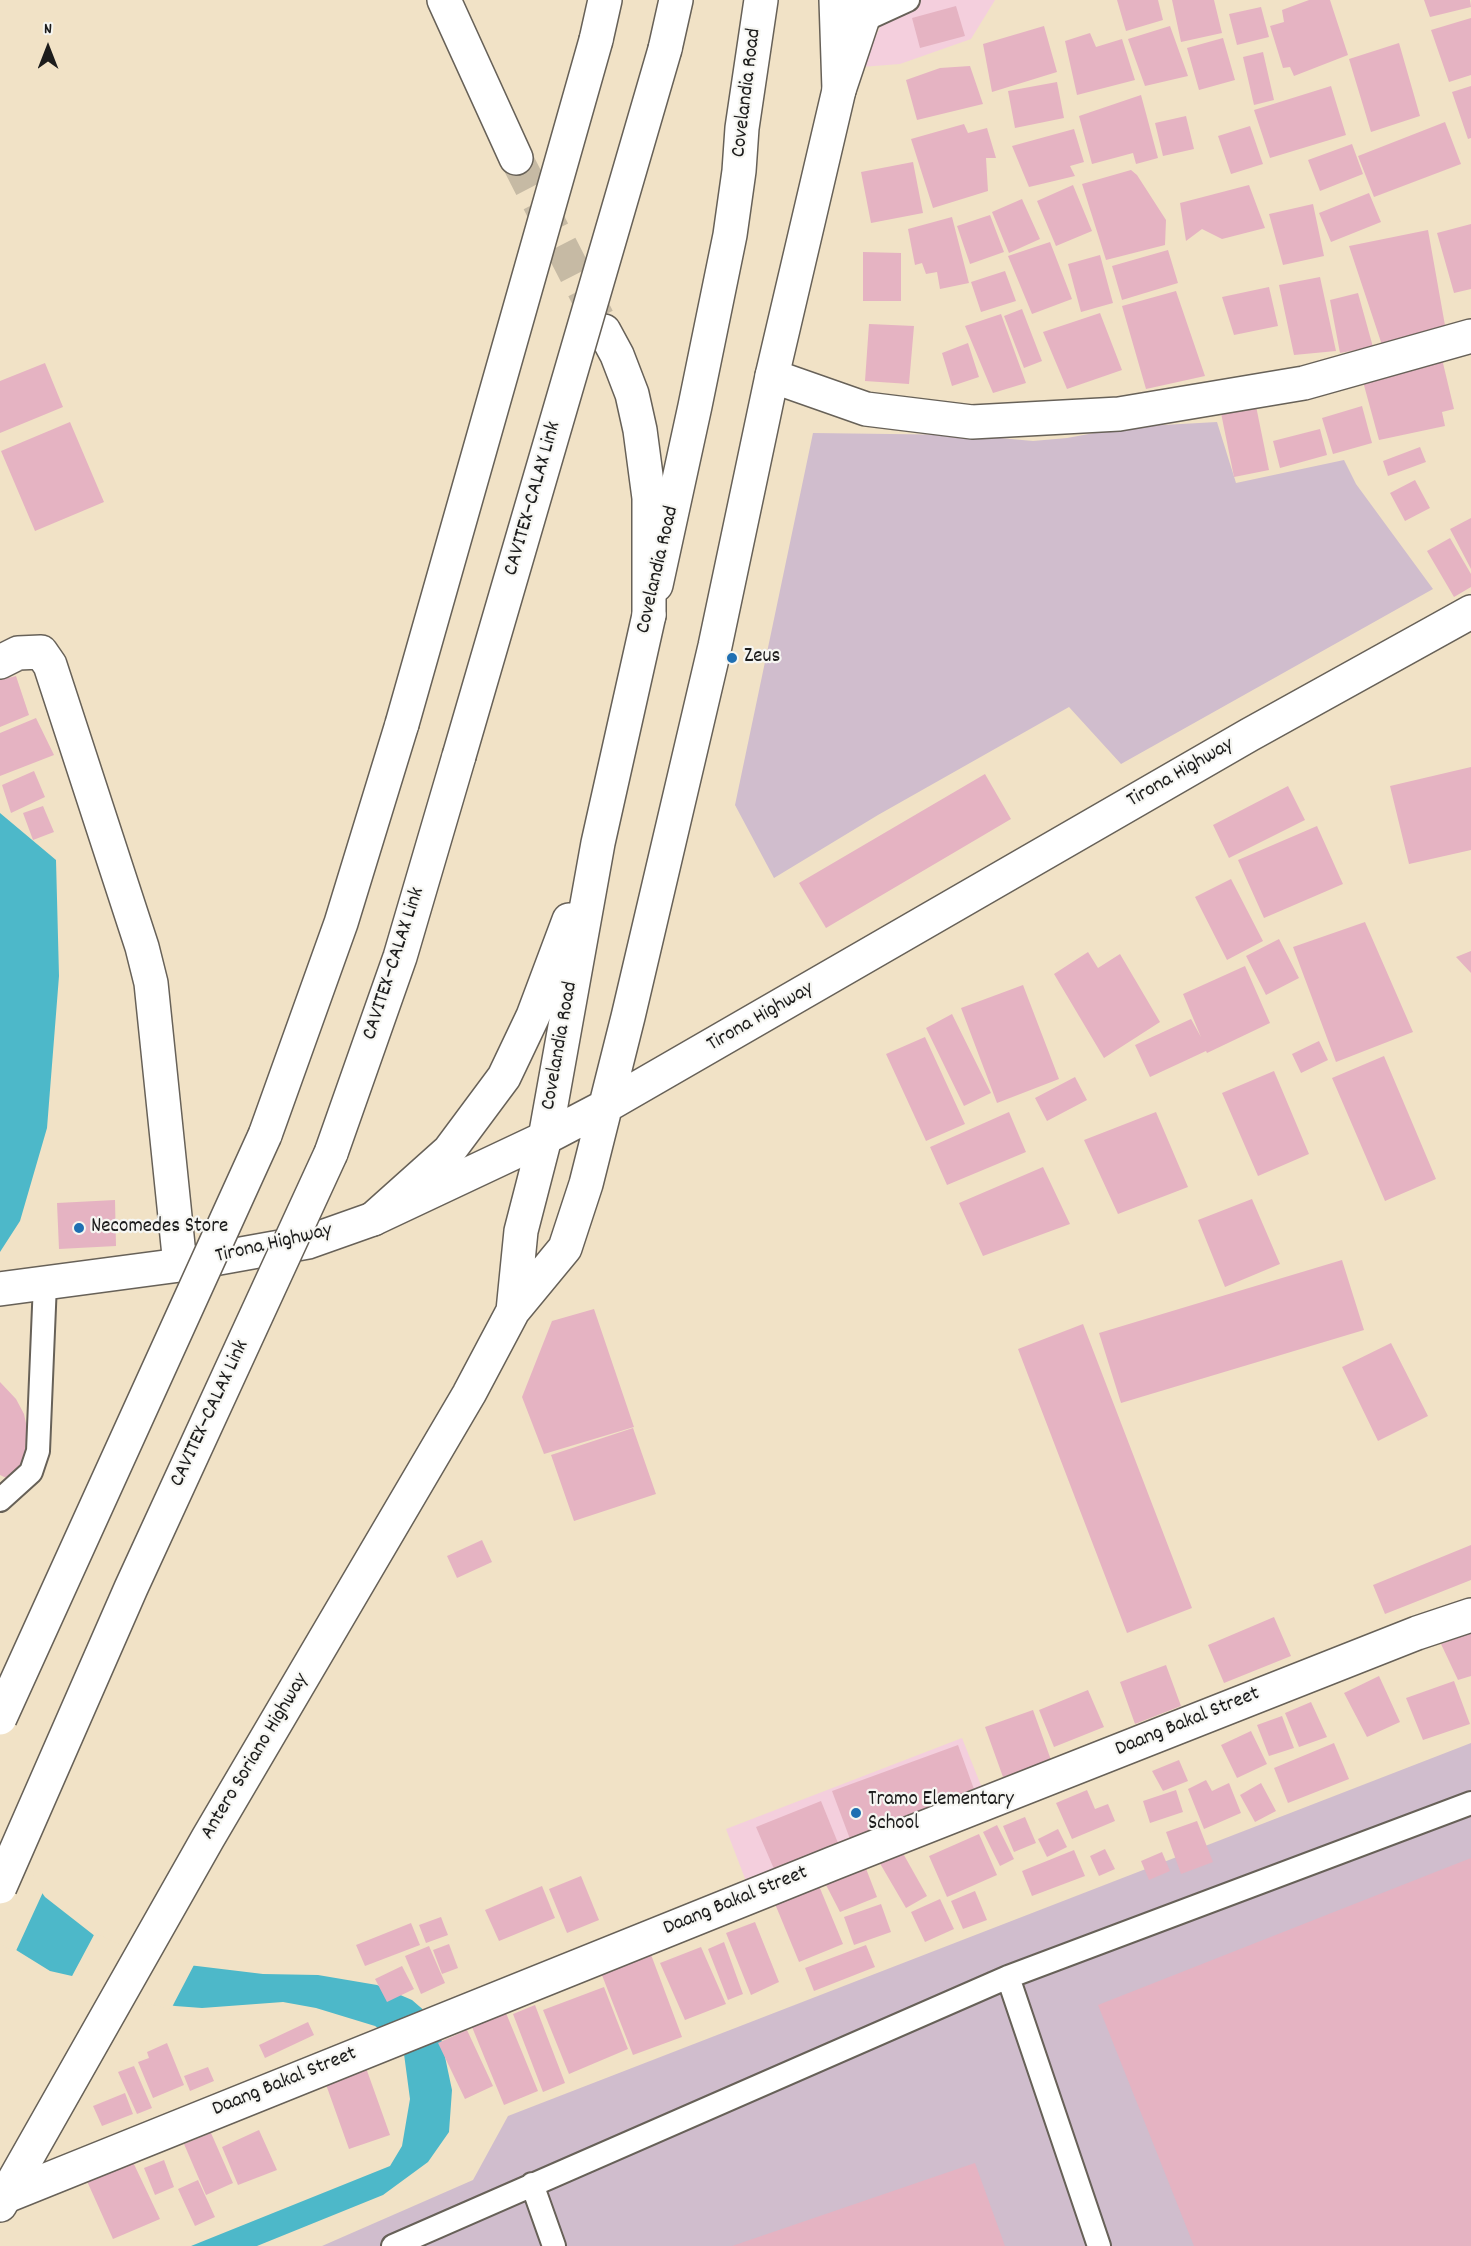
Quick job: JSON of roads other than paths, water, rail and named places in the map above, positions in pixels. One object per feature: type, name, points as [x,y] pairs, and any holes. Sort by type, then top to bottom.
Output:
[{"type":"main road","points":[[444,0],[516,158]]},
{"type":"main road","points":[[0,1718],[265,1135],[342,923],[402,724],[596,40],[605,0]]},
{"type":"main road","name":"CAVITEX–CALAX Link","points":[[0,1887],[131,1588],[331,1152],[400,957],[665,49],[676,0]]},
{"type":"main road","name":"Covelandia Road","points":[[545,1138],[598,843],[677,493],[730,236],[746,97],[761,0]]},
{"type":"main road","points":[[836,0],[839,90]]},
{"type":"main road","points":[[606,1106],[715,646],[772,376],[839,90],[865,11]]},
{"type":"main road","points":[[604,331],[632,394],[642,438],[649,498],[649,615]]},
{"type":"main road","points":[[772,376],[866,409],[972,422],[1119,414],[1304,383],[1471,336]]},
{"type":"main road","name":"Tirona Highway","points":[[24,1286],[180,1265],[308,1242],[373,1219],[545,1138],[606,1106],[1249,735],[1471,612]]},
{"type":"main road","points":[[0,662],[18,653],[41,652],[50,665],[142,947],[151,983],[180,1265]]},
{"type":"main road","points":[[373,1219],[449,1150],[504,1077],[532,1016],[598,843]]},
{"type":"main road","name":"Antero Soriano Highway","points":[[2,2201],[154,1931],[429,1464],[513,1311],[565,1248],[586,1184],[606,1106]]},
{"type":"main road","name":"Antero Soriano Highway","points":[[513,1311],[521,1231],[545,1138]]},
{"type":"main road","name":"Daang Bakal Street","points":[[2,2201],[845,1859],[1417,1633],[1471,1615]]},
{"type":"lane","points":[[865,11],[908,0]]},
{"type":"lane","points":[[0,1500],[31,1472],[38,1451],[24,1286]]},
{"type":"lane","points":[[393,2246],[1008,1977],[1471,1803]]},
{"type":"lane","points":[[1008,1977],[1100,2246]]},
{"type":"lane","points":[[532,2184],[554,2246]]},
{"type":"water","points":[[0,813],[56,860],[59,976],[47,1128],[20,1221],[0,1252]]},
{"type":"water","points":[[0,1838],[45,1897],[100,1940],[172,1963],[263,1974],[318,1975],[377,1985],[412,2000],[427,2013],[441,2038],[452,2090],[449,2132],[428,2162],[383,2195],[257,2246],[191,2246],[390,2166],[402,2146],[410,2099],[404,2054],[392,2038],[375,2026],[316,2008],[283,2002],[202,2008],[175,2006],[136,1999],[72,1976],[50,1971],[8,1945]]},
{"type":"tunnel","points":[[516,158],[600,322]]},
{"type":"place","name":"Zeus","points":[[732,658]]},
{"type":"place","name":"Necomedes Store","points":[[79,1228]]},
{"type":"place","name":"Tramo Elementary School","points":[[856,1813]]}]
